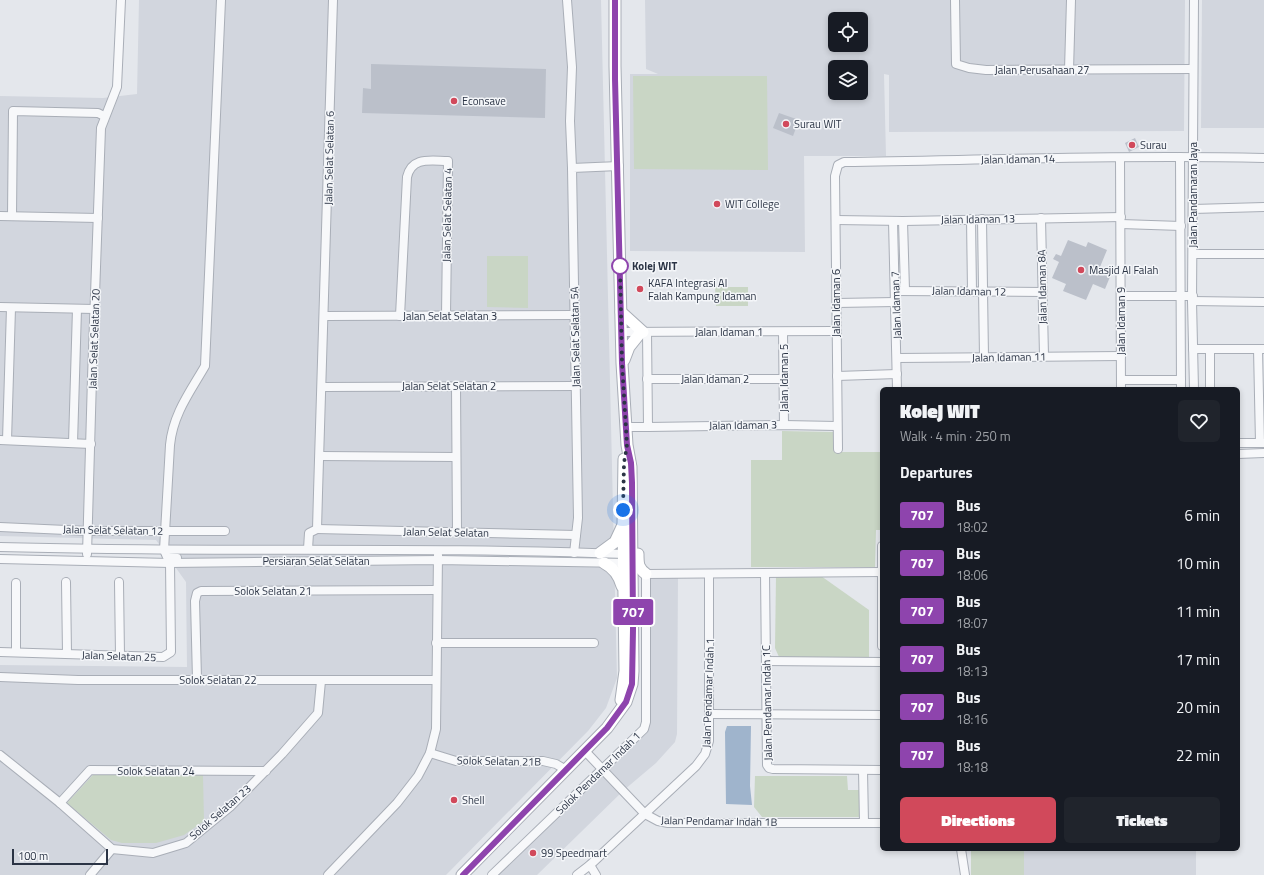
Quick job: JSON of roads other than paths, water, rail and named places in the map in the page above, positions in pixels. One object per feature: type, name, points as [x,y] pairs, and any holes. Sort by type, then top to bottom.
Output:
[{"type":"main road","points":[[462,875],[607,728],[626,702],[632,684],[633,671],[628,559],[631,463],[627,445],[622,363],[619,166],[615,73],[615,0]]},
{"type":"main road","points":[[621,312],[644,332],[629,348],[622,363]]},
{"type":"main road","points":[[625,594],[616,573],[602,558],[628,525]]},
{"type":"main road","points":[[628,525],[637,542],[638,565],[640,570],[646,574]]},
{"type":"main road","points":[[618,712],[624,680],[625,594],[628,559]]},
{"type":"street","name":"Jalan Selat Selatan 20","points":[[87,562],[101,128],[104,116],[113,100],[117,87],[121,0]]},
{"type":"street","points":[[197,562],[188,559],[170,558],[165,555],[164,550],[171,432],[177,414],[205,366],[221,0]]},
{"type":"street","name":"Jalan Selat Selatan 6","points":[[316,529],[323,387],[333,0]]},
{"type":"street","name":"Jalan Selat Selatan 5A","points":[[567,0],[572,67],[570,121],[578,518],[574,553]]},
{"type":"street","name":"Jalan Perusahaan 27","points":[[955,0],[956,64],[969,68],[986,70],[1193,69]]},
{"type":"street","points":[[1069,70],[1071,0]]},
{"type":"street","name":"Jalan Pandamaran Jaya","points":[[1194,0],[1194,387]]},
{"type":"street","points":[[12,216],[13,111],[98,113],[104,116]]},
{"type":"street","name":"Jalan Pandamaran Jaya","points":[[1180,157],[1181,387]]},
{"type":"street","name":"Jalan Idaman 14","points":[[844,162],[1180,157],[1264,158]]},
{"type":"street","name":"Jalan Idaman 9","points":[[1120,158],[1121,387]]},
{"type":"street","name":"Jalan Selat Selatan 4","points":[[400,316],[407,177],[409,169],[417,162],[448,161],[446,316]]},
{"type":"street","name":"Jalan Idaman 6","points":[[838,449],[836,169],[838,165],[844,162]]},
{"type":"street","points":[[572,168],[619,166]]},
{"type":"street","points":[[1193,208],[1264,207]]},
{"type":"street","points":[[0,216],[98,218]]},
{"type":"street","name":"Jalan Idaman 13","points":[[836,220],[903,221],[1041,218],[1121,221],[1181,226]]},
{"type":"street","name":"Jalan Idaman 8A","points":[[1041,218],[1044,356]]},
{"type":"street","points":[[971,219],[972,291]]},
{"type":"street","points":[[982,219],[984,357]]},
{"type":"street","name":"Jalan Idaman 7","points":[[892,221],[896,291],[897,387]]},
{"type":"street","name":"Jalan Idaman 7","points":[[903,221],[905,290]]},
{"type":"street","points":[[1193,254],[1264,254]]},
{"type":"street","name":"Jalan Idaman 12","points":[[896,291],[1043,292]]},
{"type":"street","points":[[1121,296],[1180,296],[1264,302]]},
{"type":"street","points":[[837,303],[895,302]]},
{"type":"street","points":[[0,307],[77,310],[94,309]]},
{"type":"street","points":[[11,308],[3,440],[91,444]]},
{"type":"street","points":[[73,443],[77,310]]},
{"type":"street","name":"Jalan Selat Selatan 3","points":[[325,316],[575,315]]},
{"type":"street","name":"Jalan Idaman 1","points":[[621,332],[836,331]]},
{"type":"street","points":[[644,332],[648,427]]},
{"type":"street","name":"Jalan Idaman 5","points":[[783,332],[784,425]]},
{"type":"street","points":[[1193,349],[1261,349],[1262,443],[1240,443]]},
{"type":"street","points":[[1210,349],[1210,387]]},
{"type":"street","name":"Jalan Idaman 11","points":[[897,358],[1121,356]]},
{"type":"street","points":[[837,376],[897,374]]},
{"type":"street","name":"Jalan Idaman 2","points":[[647,379],[784,379]]},
{"type":"street","points":[[1121,380],[1181,380]]},
{"type":"street","points":[[456,386],[457,532]]},
{"type":"street","name":"Jalan Selat Selatan 2","points":[[323,387],[576,386]]},
{"type":"street","name":"Jalan Idaman 3","points":[[626,427],[784,425],[837,426]]},
{"type":"street","points":[[1240,454],[1264,453]]},
{"type":"street","points":[[320,456],[456,458]]},
{"type":"street","name":"Jalan Selat Selatan 12","points":[[0,527],[88,531],[225,531]]},
{"type":"street","points":[[308,549],[310,533],[316,529]]},
{"type":"street","name":"Jalan Selat Selatan","points":[[316,529],[576,535]]},
{"type":"street","name":"Persiaran Selat Selatan","points":[[0,547],[88,550],[438,550],[574,553],[602,558]]},
{"type":"street","points":[[328,875],[397,803],[418,776],[430,753],[436,729],[438,550]]},
{"type":"street","name":"Persiaran Selat Selatan","points":[[0,559],[170,563],[602,558],[628,559]]},
{"type":"street","name":"Jalan Selatan 25","points":[[0,652],[162,657],[171,652],[170,563]]},
{"type":"street","points":[[646,574],[709,575],[880,572]]},
{"type":"street","name":"Jalan Pendamar Indah 1C","points":[[765,573],[766,714],[767,759],[769,768],[880,770]]},
{"type":"street","name":"Solok Pendamar Indah 1","points":[[492,875],[644,729],[646,722],[646,574]]},
{"type":"street","name":"Jalan Pendamar Indah 1","points":[[577,875],[590,865],[645,814],[696,766],[706,754],[709,741],[709,575]]},
{"type":"street","points":[[66,582],[68,654]]},
{"type":"street","points":[[119,582],[120,656]]},
{"type":"street","points":[[16,583],[16,652]]},
{"type":"street","name":"Solok Selatan 21","points":[[197,679],[195,600],[197,593],[201,591],[437,590]]},
{"type":"street","points":[[436,643],[594,643]]},
{"type":"street","points":[[766,661],[880,662]]},
{"type":"street","name":"Solok Selatan 22","points":[[0,677],[78,680],[436,680]]},
{"type":"street","name":"Solok Selatan 23","points":[[112,849],[153,853],[186,843],[230,807],[266,771],[318,713],[321,681]]},
{"type":"street","points":[[709,714],[880,715]]},
{"type":"street","name":"Jalan Pendamar Indah 1B","points":[[585,751],[645,814],[658,821],[668,823],[880,823]]},
{"type":"street","name":"Solok Selatan 21B","points":[[430,753],[456,761],[543,761],[556,764],[566,770]]},
{"type":"street","points":[[0,755],[60,803],[112,849],[90,875]]},
{"type":"street","name":"Solok Selatan 24","points":[[60,803],[90,770],[266,771]]},
{"type":"street","points":[[864,770],[864,823]]},
{"type":"street","points":[[961,851],[964,875]]},
{"type":"street","points":[[590,865],[596,875]]},
{"type":"water","points":[[727,726],[751,726],[750,786],[752,805],[726,804],[725,732]]},
{"type":"place","name":"Econsave","points":[[454,101]]},
{"type":"place","name":"Surau WIT","points":[[786,124]]},
{"type":"place","name":"Surau","points":[[1132,145]]},
{"type":"place","name":"WIT College","points":[[717,204]]},
{"type":"place","name":"Kolej WIT","points":[[620,266]]},
{"type":"place","name":"Masjid Al Falah","points":[[1081,270]]},
{"type":"place","name":"KAFA Integrasi Al Falah Kampung Idaman","points":[[640,289]]},
{"type":"place","name":"Shell","points":[[454,800]]},
{"type":"place","name":"99 Speedmart","points":[[533,853]]}]
